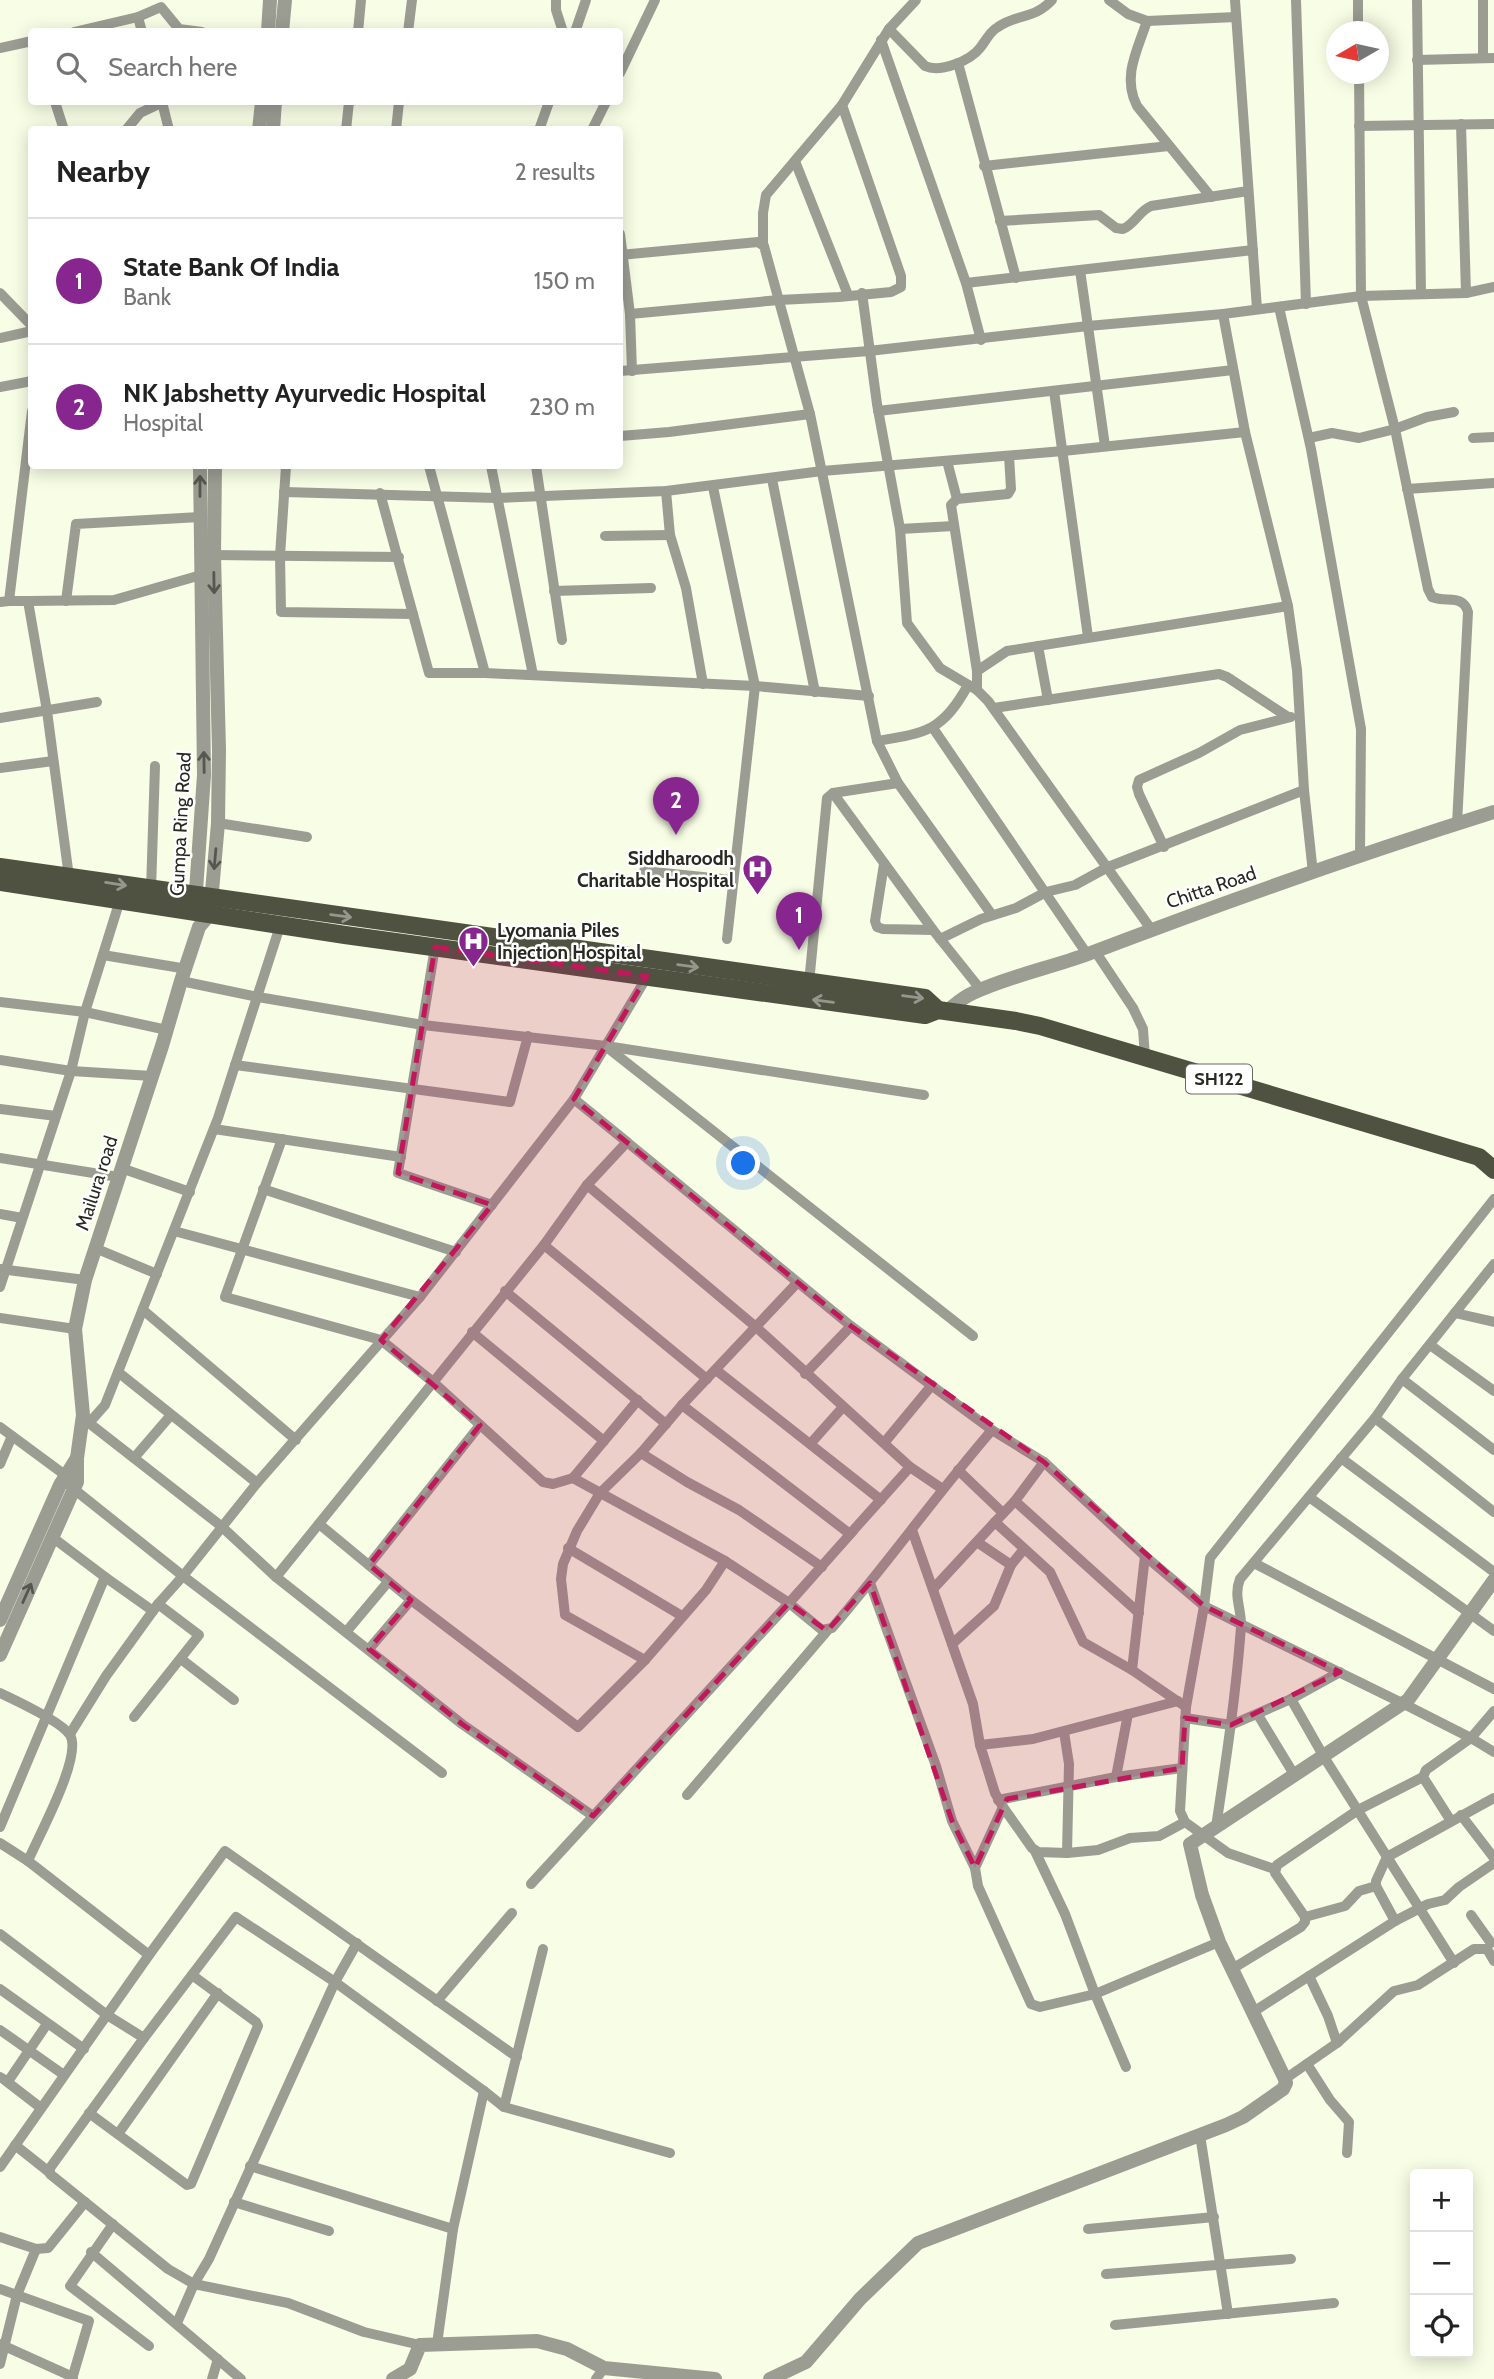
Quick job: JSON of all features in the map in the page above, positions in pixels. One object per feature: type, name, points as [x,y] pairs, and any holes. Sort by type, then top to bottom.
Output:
[{"type":"main road","points":[[0,867],[152,890],[202,909],[658,961],[925,998],[942,1011]]},
{"type":"main road","name":"SH122","points":[[0,883],[202,909],[280,926],[925,1016],[942,1011],[1028,1023],[1479,1157],[1494,1170]]},
{"type":"street","points":[[268,28],[270,0]]},
{"type":"street","points":[[282,28],[285,0]]},
{"type":"street","points":[[358,28],[361,0]]},
{"type":"street","points":[[408,28],[412,0]]},
{"type":"street","points":[[556,0],[562,28]]},
{"type":"street","points":[[576,28],[586,0]]},
{"type":"street","points":[[623,67],[655,0]]},
{"type":"street","points":[[916,0],[881,40],[842,105],[766,195],[763,243],[810,414],[877,741],[898,783],[992,915]]},
{"type":"street","points":[[889,29],[930,68],[958,63],[979,50],[991,31],[1000,25],[1039,12],[1052,0]]},
{"type":"street","points":[[1108,0],[1128,14],[1147,21],[1236,17]]},
{"type":"street","points":[[1235,0],[1257,309]]},
{"type":"street","points":[[1296,0],[1306,304]]},
{"type":"street","points":[[1358,0],[1358,21]]},
{"type":"street","points":[[1417,0],[1421,294]]},
{"type":"street","points":[[1417,61],[1489,58],[1483,0]]},
{"type":"street","points":[[91,28],[138,17],[161,7],[178,28]]},
{"type":"street","points":[[138,17],[141,28]]},
{"type":"street","points":[[1147,21],[1129,83],[1137,106],[1211,197]]},
{"type":"street","points":[[881,40],[966,283],[981,340]]},
{"type":"street","points":[[0,48],[28,42]]},
{"type":"street","points":[[958,63],[1016,278]]},
{"type":"street","points":[[1359,84],[1362,296],[1395,429],[1428,589],[1432,597],[1462,601],[1468,612],[1457,824]]},
{"type":"street","points":[[56,105],[63,126]]},
{"type":"street","points":[[130,126],[140,113],[157,105]]},
{"type":"street","points":[[164,105],[168,126]]},
{"type":"street","points":[[259,126],[261,105]]},
{"type":"street","points":[[273,126],[275,105]]},
{"type":"street","points":[[346,126],[349,105]]},
{"type":"street","points":[[396,126],[399,105]]},
{"type":"street","points":[[540,126],[548,105]]},
{"type":"street","points":[[594,126],[604,105]]},
{"type":"street","points":[[630,314],[891,292],[901,287],[901,276],[842,105]]},
{"type":"street","points":[[1461,124],[1466,293]]},
{"type":"street","points":[[1359,126],[1494,124]]},
{"type":"street","points":[[984,166],[1169,146]]},
{"type":"street","points":[[795,161],[848,296]]},
{"type":"street","points":[[1000,221],[1099,215],[1116,228],[1123,229],[1151,206],[1248,191]]},
{"type":"street","points":[[623,255],[763,243]]},
{"type":"street","points":[[966,283],[1253,250]]},
{"type":"street","points":[[623,268],[630,314],[632,371]]},
{"type":"street","points":[[1080,270],[1105,446]]},
{"type":"street","points":[[623,371],[981,340],[1362,296],[1466,293],[1494,287]]},
{"type":"street","points":[[0,293],[28,324]]},
{"type":"street","points":[[862,293],[878,411],[900,529],[907,623],[940,668],[972,687],[993,708],[1151,929]]},
{"type":"street","points":[[1279,307],[1309,438],[1361,729],[1360,855]]},
{"type":"street","points":[[1223,314],[1245,432],[1288,606],[1297,670],[1304,790],[1313,873]]},
{"type":"street","points":[[0,338],[28,330]]},
{"type":"street","points":[[878,411],[1233,370]]},
{"type":"street","points":[[0,387],[28,382]]},
{"type":"street","points":[[1054,391],[1088,637]]},
{"type":"street","points":[[1309,438],[1332,433],[1359,438],[1427,417],[1454,412]]},
{"type":"street","points":[[623,436],[810,414]]},
{"type":"street","points":[[284,492],[497,498],[666,491],[822,471],[1009,456],[1245,432]]},
{"type":"street","points":[[1473,439],[1494,437]]},
{"type":"street","points":[[28,438],[4,601],[103,601],[124,598],[201,575]]},
{"type":"street","points":[[877,741],[914,735],[933,728],[956,707],[972,687],[977,671],[951,505],[957,499],[1008,494],[1011,489],[1009,456]]},
{"type":"street","points":[[947,461],[957,499]]},
{"type":"street","name":"Gumpa Ring Road","points":[[200,469],[204,775],[202,909]]},
{"type":"street","name":"Gumpa Ring Road","points":[[202,909],[218,823],[215,469]]},
{"type":"street","points":[[286,469],[280,556],[281,613],[413,614]]},
{"type":"street","points":[[430,469],[485,673]]},
{"type":"street","points":[[492,469],[533,675]]},
{"type":"street","points":[[536,469],[562,640]]},
{"type":"street","points":[[772,479],[815,692]]},
{"type":"street","points":[[1407,489],[1494,484]]},
{"type":"street","points":[[713,487],[755,685],[727,939]]},
{"type":"street","points":[[666,491],[670,535],[687,588],[703,684]]},
{"type":"street","points":[[380,493],[429,673],[755,685],[869,696]]},
{"type":"street","points":[[66,601],[76,524],[200,517]]},
{"type":"street","points":[[900,529],[954,526]]},
{"type":"street","points":[[605,536],[670,535]]},
{"type":"street","points":[[214,555],[399,557]]},
{"type":"street","points":[[554,591],[651,588]]},
{"type":"street","points":[[28,601],[47,711],[69,877]]},
{"type":"street","points":[[977,671],[1007,652],[1288,606]]},
{"type":"street","points":[[1038,646],[1048,700]]},
{"type":"street","points":[[993,708],[1219,674],[1288,717]]},
{"type":"street","points":[[0,718],[97,702]]},
{"type":"street","points":[[1164,846],[1136,787],[1139,780],[1199,754],[1240,730],[1300,714]]},
{"type":"street","points":[[933,728],[1046,892],[1133,1009],[1143,1029],[1145,1057]]},
{"type":"street","points":[[0,768],[53,761]]},
{"type":"street","points":[[152,890],[155,766]]},
{"type":"street","points":[[809,983],[826,802],[829,795],[898,783]]},
{"type":"street","points":[[884,864],[875,921],[877,927],[936,935],[1016,908],[1046,892],[1074,885],[1108,867],[1304,790]]},
{"type":"street","points":[[833,793],[936,935],[981,990]]},
{"type":"street","name":"Chitta Road","points":[[942,1011],[981,990],[1360,855],[1494,812]]},
{"type":"street","points":[[218,823],[307,837]]},
{"type":"street","points":[[644,871],[732,880]]},
{"type":"street","points":[[0,1287],[3,1270],[71,1071],[85,1012],[120,900]]},
{"type":"street","name":"Mailura road","points":[[0,1620],[77,1458],[86,1422],[75,1329],[85,1280],[167,1030],[202,909]]},
{"type":"street","points":[[280,926],[214,1129],[190,1192],[105,1405],[86,1422],[221,1526],[276,1577],[462,1724],[593,1816]]},
{"type":"street","points":[[435,947],[398,1172],[492,1205]]},
{"type":"street","points":[[103,955],[184,975],[258,998],[423,1025],[606,1046],[924,1095]]},
{"type":"street","points":[[28,1861],[70,1768],[73,1754],[70,1734],[106,1676],[155,1608],[221,1526],[421,1297],[574,1100],[658,961]]},
{"type":"street","points":[[0,1002],[85,1012],[167,1030]]},
{"type":"street","points":[[235,1065],[510,1102],[528,1036]]},
{"type":"street","points":[[606,1046],[973,1336]]},
{"type":"street","points":[[0,1060],[71,1071],[152,1076]]},
{"type":"street","points":[[574,1100],[851,1326],[992,1430],[1044,1462],[1145,1556],[1205,1606],[1404,1704],[1494,1752]]},
{"type":"street","points":[[0,1109],[56,1116]]},
{"type":"street","points":[[214,1129],[401,1157]]},
{"type":"street","points":[[282,1139],[225,1297],[381,1340],[433,1382],[543,1482],[553,1484],[573,1478],[638,1400]]},
{"type":"street","points":[[276,1577],[544,1245],[587,1185],[627,1142]]},
{"type":"street","points":[[0,1158],[120,1173],[190,1192]]},
{"type":"street","points":[[587,1185],[756,1327],[910,1467],[942,1489]]},
{"type":"street","points":[[263,1189],[456,1252]]},
{"type":"street","points":[[1185,1822],[1180,1811],[1183,1709],[1205,1606],[1208,1567],[1214,1550],[1494,1199]]},
{"type":"street","points":[[0,1214],[22,1218]]},
{"type":"street","points":[[174,1231],[421,1297]]},
{"type":"street","points":[[544,1245],[707,1379]]},
{"type":"street","points":[[95,1248],[157,1274]]},
{"type":"street","points":[[1210,1831],[1231,1725],[1241,1623],[1236,1593],[1238,1585],[1375,1418],[1402,1379],[1494,1264]]},
{"type":"street","points":[[3,1270],[85,1280]]},
{"type":"street","points":[[645,1660],[565,1615],[562,1610],[561,1578],[568,1548],[600,1493],[641,1453],[682,1405],[797,1283]]},
{"type":"street","points":[[505,1291],[666,1424]]},
{"type":"street","points":[[143,1310],[296,1440]]},
{"type":"street","points":[[1455,1313],[1494,1322]]},
{"type":"street","points":[[0,1318],[75,1329]]},
{"type":"street","points":[[805,1374],[851,1326]]},
{"type":"street","points":[[472,1332],[604,1441]]},
{"type":"street","points":[[1430,1345],[1494,1391]]},
{"type":"street","points":[[716,1370],[881,1500]]},
{"type":"street","points":[[118,1372],[257,1483]]},
{"type":"street","points":[[1402,1379],[1494,1450]]},
{"type":"street","points":[[884,1443],[932,1385]]},
{"type":"street","points":[[682,1405],[850,1534],[853,1531]]},
{"type":"street","points":[[811,1443],[843,1407]]},
{"type":"street","points":[[134,1458],[171,1415]]},
{"type":"street","points":[[1375,1418],[1494,1512]]},
{"type":"street","points":[[369,1565],[480,1425]]},
{"type":"street","points":[[0,1427],[183,1576],[442,1773]]},
{"type":"street","points":[[687,1795],[870,1583],[942,1489],[992,1430]]},
{"type":"street","points":[[0,1464],[12,1436]]},
{"type":"street","points":[[641,1453],[739,1510],[822,1567]]},
{"type":"street","points":[[1341,1458],[1494,1573]]},
{"type":"street","points":[[933,1589],[1015,1501],[1044,1462]]},
{"type":"street","points":[[531,1884],[789,1604],[910,1467]]},
{"type":"street","points":[[958,1470],[1003,1513]]},
{"type":"street","points":[[573,1478],[725,1561],[827,1631]]},
{"type":"street","name":"Mailura road","points":[[0,1655],[52,1537],[67,1481]]},
{"type":"street","points":[[1309,1497],[1494,1631]]},
{"type":"street","points":[[1015,1501],[1139,1613]]},
{"type":"street","points":[[995,1522],[1050,1572],[1083,1642],[1132,1670],[1183,1709],[1231,1725],[1292,1699],[1340,1672]]},
{"type":"street","points":[[319,1524],[388,1582],[578,1727],[645,1660],[706,1590],[725,1561]]},
{"type":"street","points":[[912,1530],[972,1703],[980,1745],[1001,1804],[1035,1851],[1065,1914],[1126,2067]]},
{"type":"street","points":[[52,1537],[105,1577],[200,1635],[134,1717]]},
{"type":"street","points":[[977,1542],[1011,1565]]},
{"type":"street","points":[[568,1548],[682,1616]]},
{"type":"street","points":[[952,1644],[994,1606],[1011,1565],[1024,1549]]},
{"type":"street","points":[[1132,1670],[1145,1556]]},
{"type":"street","points":[[1254,1563],[1494,1689]]},
{"type":"street","points":[[0,1827],[105,1577]]},
{"type":"street","points":[[770,2379],[806,2362],[860,2299],[918,2243],[1243,2117],[1283,2089],[1285,2079],[1219,1942],[1202,1895],[1190,1844],[1404,1704],[1494,1580]]},
{"type":"street","points":[[346,1632],[388,1582]]},
{"type":"street","points":[[870,1583],[936,1766],[951,1821],[975,1868],[978,1886],[1031,2004],[1040,2007],[1095,1994],[1219,1942]]},
{"type":"street","points":[[369,1649],[411,1600]]},
{"type":"street","points":[[181,1659],[234,1700]]},
{"type":"street","points":[[0,1693],[70,1734]]},
{"type":"street","points":[[1292,1699],[1324,1757],[1454,1963]]},
{"type":"street","points":[[980,1745],[1033,1739],[1128,1714],[1183,1709]]},
{"type":"street","points":[[1274,1870],[1277,1865],[1358,1810],[1423,1777],[1426,1770],[1471,1738],[1494,1711]]},
{"type":"street","points":[[1116,1777],[1128,1714]]},
{"type":"street","points":[[1258,1715],[1295,1776]]},
{"type":"street","points":[[1064,1732],[1069,1764],[1067,1853]]},
{"type":"street","points":[[1001,1804],[1116,1777],[1182,1768]]},
{"type":"street","points":[[1253,2012],[1395,1921],[1428,1904],[1445,1900],[1494,1861],[1423,1777]]},
{"type":"street","points":[[1395,1921],[1376,1886],[1387,1857],[1494,1798]]},
{"type":"street","points":[[975,1868],[1001,1804]]},
{"type":"street","points":[[1035,1851],[1067,1853],[1098,1850],[1130,1838],[1152,1838],[1185,1822],[1210,1831],[1231,1854],[1274,1870],[1305,1917],[1305,1923],[1301,1927],[1232,1969]]},
{"type":"street","points":[[0,1843],[28,1861],[149,1955]]},
{"type":"street","points":[[0,2167],[225,1851],[517,2057]]},
{"type":"street","points":[[1305,1917],[1345,1906],[1359,1891],[1376,1886]]},
{"type":"street","points":[[437,2001],[512,1913]]},
{"type":"street","points":[[1471,1915],[1489,1944],[1494,1961]]},
{"type":"street","points":[[49,2172],[89,2113],[236,1917],[335,1982],[504,2108],[670,2153]]},
{"type":"street","points":[[0,1934],[107,2015],[144,2038]]},
{"type":"street","points":[[177,2323],[194,2284],[209,2259],[335,1982],[356,1944]]},
{"type":"street","points":[[1285,2079],[1337,2043],[1394,1991],[1418,1985],[1474,1949],[1489,1944]]},
{"type":"street","points":[[504,2108],[543,1949]]},
{"type":"street","points":[[89,2113],[187,2185],[191,2184],[258,2026],[192,1975]]},
{"type":"street","points":[[1308,1976],[1328,2016],[1337,2043]]},
{"type":"street","points":[[0,1989],[83,2049]]},
{"type":"street","points":[[118,2134],[218,1993]]},
{"type":"street","points":[[41,2108],[3,2079],[29,2050],[47,2024]]},
{"type":"street","points":[[0,2030],[64,2075]]},
{"type":"street","points":[[1307,2064],[1330,2100],[1349,2122],[1347,2153]]},
{"type":"street","points":[[437,2344],[453,2229],[484,2091]]},
{"type":"street","points":[[1200,2135],[1228,2314]]},
{"type":"street","points":[[15,2145],[168,2269],[194,2284],[288,2303],[364,2332],[420,2346],[537,2340],[567,2349],[600,2373],[715,2379]]},
{"type":"street","points":[[250,2166],[453,2229]]},
{"type":"street","points":[[0,2237],[36,2249],[48,2248],[85,2202]]},
{"type":"street","points":[[234,2202],[330,2231]]},
{"type":"street","points":[[1088,2229],[1214,2217]]},
{"type":"street","points":[[113,2224],[69,2286],[149,2346]]},
{"type":"street","points":[[0,2364],[2,2345],[17,2295],[36,2249]]},
{"type":"street","points":[[92,2252],[241,2379]]},
{"type":"street","points":[[1107,2274],[1291,2259]]},
{"type":"street","points":[[0,2289],[89,2321],[72,2378],[2,2345]]},
{"type":"street","points":[[1115,2325],[1334,2303]]},
{"type":"street","points":[[393,2379],[410,2369],[420,2346]]},
{"type":"street","points":[[212,2379],[218,2360]]},
{"type":"highlighted area","points":[[435,947],[647,976],[574,1099],[851,1326],[1044,1462],[1204,1606],[1340,1672],[1231,1725],[1185,1718],[1182,1768],[1007,1799],[975,1868],[952,1821],[870,1583],[827,1631],[789,1603],[593,1816],[462,1724],[369,1649],[411,1600],[369,1565],[480,1425],[381,1340],[492,1205],[398,1173]]},
{"type":"place","name":"NK Jabshetty Ayurvedic Hospital","points":[[676,835]]},
{"type":"place","name":"Siddharoodh Charitable Hospital","points":[[757,896]]},
{"type":"place","name":"State Bank Of India","points":[[799,950]]},
{"type":"place","name":"Lyomania Piles Injection Hospital","points":[[474,968]]}]
